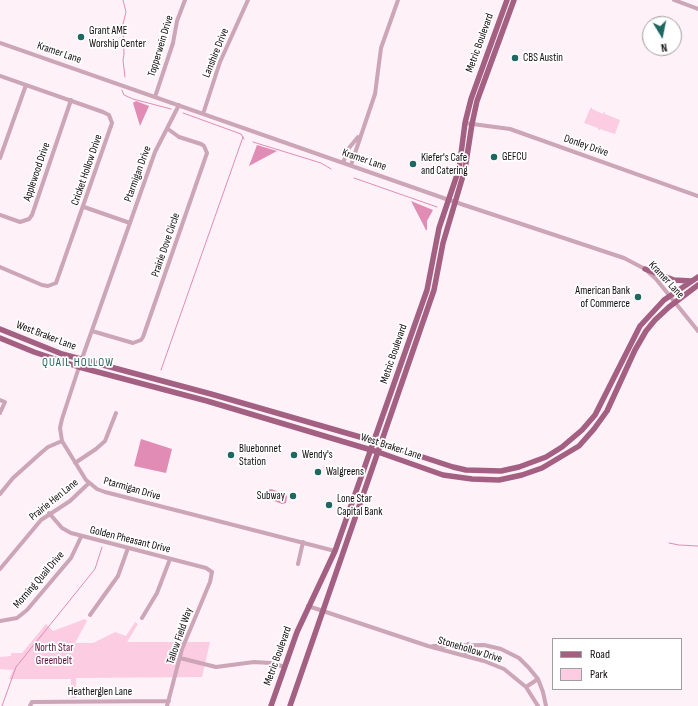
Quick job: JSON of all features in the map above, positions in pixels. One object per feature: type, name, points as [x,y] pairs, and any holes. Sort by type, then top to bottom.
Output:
[{"type":"main road","name":"Metric Boulevard","points":[[271,706],[308,606],[322,581],[335,551],[427,290],[439,228],[460,164],[465,123],[475,86],[507,0]]},
{"type":"main road","name":"Metric Boulevard","points":[[290,706],[436,283],[443,243],[465,169],[472,124],[479,95],[514,0]]},
{"type":"main road","points":[[645,269],[674,280],[691,281]]},
{"type":"main road","name":"West Braker Lane","points":[[0,329],[45,348],[82,360],[211,394],[374,441],[466,470],[501,471],[538,461],[562,447],[586,425],[595,415],[637,332],[651,313],[670,296],[698,277]]},
{"type":"main road","name":"West Braker Lane","points":[[0,338],[79,368],[207,401],[378,452],[443,475],[472,479],[506,479],[551,464],[579,446],[607,411],[635,350],[646,331],[655,320],[675,302],[698,285]]},
{"type":"main road","points":[[415,325],[421,327]]},
{"type":"main road","points":[[612,381],[620,384]]},
{"type":"main road","points":[[207,401],[211,394]]},
{"type":"main road","points":[[290,426],[294,418]]},
{"type":"main road","points":[[547,456],[551,464]]},
{"type":"main road","points":[[538,461],[542,468]]},
{"type":"street","name":"Topperwein Drive","points":[[156,97],[173,43],[177,22],[185,0]]},
{"type":"street","name":"Lanshire Drive","points":[[203,114],[220,62],[248,0]]},
{"type":"street","points":[[351,165],[375,92],[381,48],[398,0]]},
{"type":"street","points":[[674,0],[698,9]]},
{"type":"street","name":"Kramer Lane","points":[[0,43],[449,200],[598,248],[624,258],[645,269],[670,296],[698,331]]},
{"type":"street","name":"Cricket Hollow Drive","points":[[0,76],[103,112],[109,115],[112,123],[84,207],[56,283],[48,286],[42,285],[0,267]]},
{"type":"street","points":[[0,158],[26,85]]},
{"type":"street","name":"Applewood Drive","points":[[0,215],[20,222],[29,219],[32,215],[71,100]]},
{"type":"street","name":"Ptarmigan Drive","points":[[179,105],[155,152],[79,368],[62,419],[60,428],[62,441],[89,483],[105,492],[335,551]]},
{"type":"street","name":"Donley Drive","points":[[465,123],[510,129],[698,196]]},
{"type":"street","name":"Prairie Dove Circle","points":[[92,332],[133,343],[141,340],[143,337],[207,153],[204,146],[201,144],[179,137],[168,129]]},
{"type":"street","points":[[344,163],[349,148],[360,135]]},
{"type":"street","points":[[84,207],[130,223]]},
{"type":"street","points":[[0,400],[5,402],[0,412]]},
{"type":"street","points":[[75,463],[105,441],[116,413]]},
{"type":"street","points":[[0,494],[13,478],[42,452],[48,447],[62,441]]},
{"type":"street","name":"Prairie Hen Lane","points":[[0,569],[34,528],[49,513],[70,501],[89,483]]},
{"type":"street","name":"Golden Pheasant Drive","points":[[49,513],[62,528],[81,536],[206,568],[212,572]]},
{"type":"street","name":"Morning Quail Drive","points":[[0,621],[17,618],[27,610],[71,558],[81,536]]},
{"type":"street","points":[[298,564],[303,542]]},
{"type":"street","points":[[90,615],[118,576],[128,548]]},
{"type":"street","points":[[142,618],[157,593],[170,559]]},
{"type":"street","name":"Tallow Field Way","points":[[167,706],[180,658],[210,582],[212,572]]},
{"type":"street","name":"Stonehollow Drive","points":[[308,606],[428,646],[466,656],[504,669],[526,686],[538,706]]},
{"type":"street","points":[[466,656],[468,644]]},
{"type":"street","name":"Stonehollow Drive","points":[[428,646],[468,644],[484,645],[507,652],[519,658],[538,679],[546,706]]},
{"type":"street","points":[[180,658],[216,667],[259,662],[285,667]]},
{"type":"street","points":[[526,686],[538,679]]},
{"type":"street","name":"Heatherglen Lane","points":[[31,704],[169,701]]},
{"type":"green space","points":[[592,107],[592,109],[603,114],[605,111],[605,114],[620,120],[615,134],[600,129],[598,131],[598,128],[584,123]]},
{"type":"green space","name":"North Star Greenbelt","points":[[85,619],[87,621],[75,643],[93,643],[115,632],[126,636],[135,622],[138,624],[127,642],[210,642],[202,677],[76,678],[76,698],[71,698],[71,679],[9,679],[13,670],[0,669],[0,657],[11,656],[11,653],[22,653],[46,624],[53,631]]},
{"type":"shaded area","points":[[136,101],[149,106],[140,126],[133,103]]},
{"type":"shaded area","points":[[257,145],[277,151],[249,166]]},
{"type":"shaded area","points":[[411,201],[433,210],[427,221],[427,230],[426,230]]},
{"type":"shaded area","points":[[141,439],[172,449],[166,473],[134,466]]},
{"type":"shaded area","points":[[271,489],[286,494],[286,503],[282,504],[269,499],[267,495],[268,490]]},
{"type":"waterway","points":[[123,0],[126,12],[123,24],[123,60],[125,77]]},
{"type":"waterway","points":[[122,90],[124,95],[133,99],[171,109]]},
{"type":"waterway","points":[[183,113],[241,134],[244,139]]},
{"type":"waterway","points":[[161,370],[243,137]]},
{"type":"waterway","points":[[253,142],[321,163],[331,169]]},
{"type":"waterway","points":[[354,178],[437,207]]},
{"type":"waterway","points":[[669,543],[698,546]]},
{"type":"waterway","points":[[2,706],[16,667],[95,569],[102,547]]},
{"type":"place","name":"Grant AME Worship Center","points":[[81,37]]},
{"type":"place","name":"CBS Austin","points":[[515,58]]},
{"type":"place","name":"GEFCU","points":[[494,157]]},
{"type":"place","name":"Kiefer's Cafe and Catering","points":[[413,164]]},
{"type":"place","name":"American Bank of Commerce","points":[[638,297]]},
{"type":"place","name":"Bluebonnet Station","points":[[231,455]]},
{"type":"place","name":"Wendy's","points":[[294,455]]},
{"type":"place","name":"Walgreens","points":[[318,472]]},
{"type":"place","name":"Subway","points":[[293,496]]},
{"type":"place","name":"Lone Star Capital Bank","points":[[329,505]]},
{"type":"district","name":"QUAIL HOLLOW","points":[[78,363]]}]
